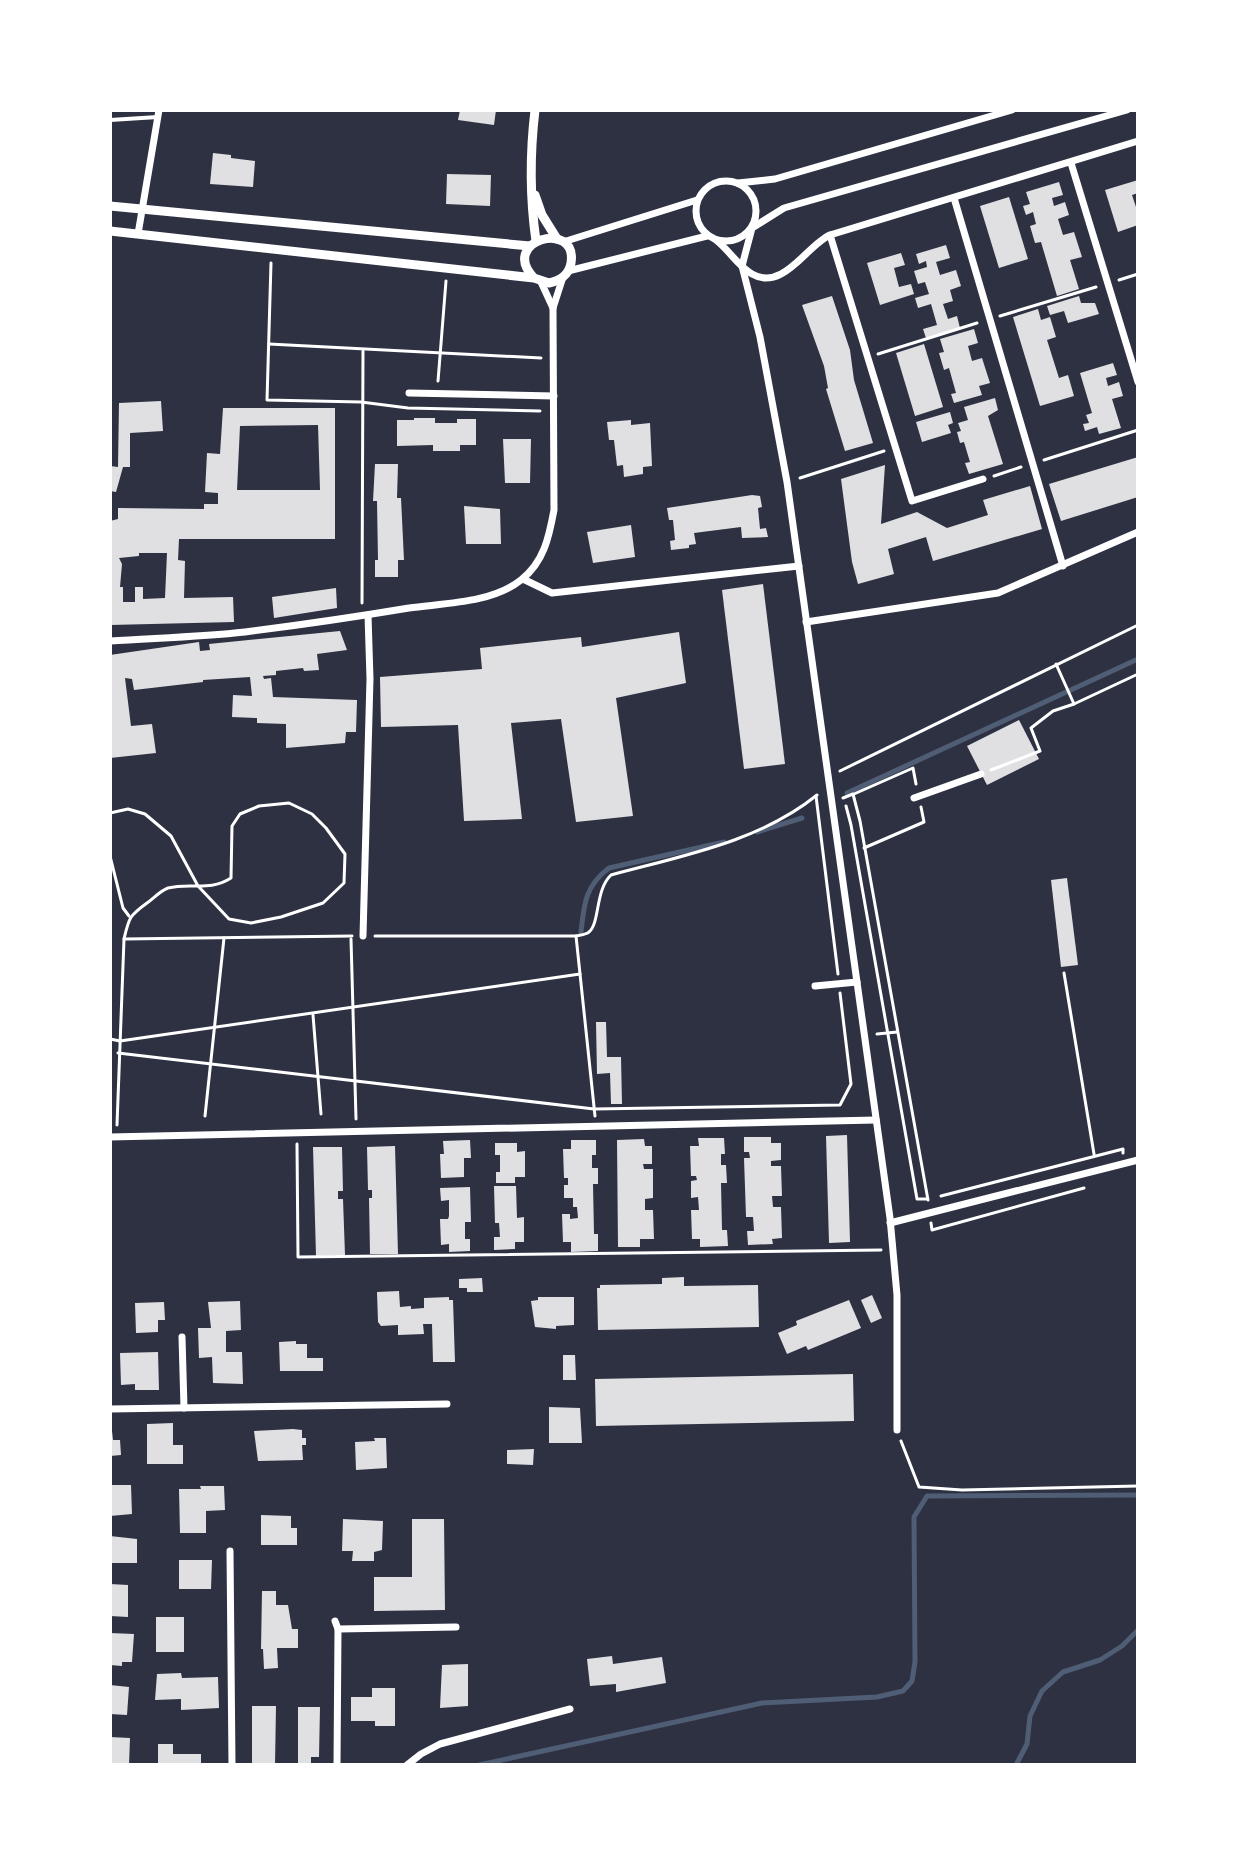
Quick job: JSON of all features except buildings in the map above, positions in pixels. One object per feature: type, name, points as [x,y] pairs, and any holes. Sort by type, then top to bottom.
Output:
[{"type":"street","points":[[535,110],[532,139],[533,243],[525,259],[529,273],[537,280],[553,308]]},
{"type":"street","points":[[110,206],[533,243],[542,238],[560,241],[697,200],[709,185],[719,181],[738,183],[775,179],[1012,110]]},
{"type":"street","points":[[697,200],[696,219],[707,236],[735,241],[784,208],[1127,110]]},
{"type":"street","points":[[138,234],[158,114]]},
{"type":"street","points":[[716,240],[754,276],[767,278],[795,266],[818,240],[830,235],[1138,141]]},
{"type":"street","points":[[1071,163],[1138,382]]},
{"type":"street","points":[[738,183],[747,189],[756,208],[742,266],[760,337],[787,482],[890,1223],[897,1295],[897,1430]]},
{"type":"street","points":[[110,641],[242,632],[366,615],[485,597],[508,589],[523,579],[537,564],[548,542],[554,510],[553,308],[571,256],[542,215],[533,188]]},
{"type":"street","points":[[954,198],[1063,566]]},
{"type":"street","points":[[110,231],[271,247],[549,283],[566,274],[707,236]]},
{"type":"street","points":[[830,235],[912,501],[983,479]]},
{"type":"street","points":[[409,393],[554,396]]},
{"type":"street","points":[[806,622],[998,593],[1138,532]]},
{"type":"street","points":[[523,579],[552,593],[799,566]]},
{"type":"street","points":[[363,936],[370,679],[366,615]]},
{"type":"street","points":[[916,797],[981,774]]},
{"type":"street","points":[[815,986],[857,982]]},
{"type":"street","points":[[113,1137],[876,1120]]},
{"type":"street","points":[[890,1223],[1138,1160]]},
{"type":"street","points":[[182,1337],[184,1408]]},
{"type":"street","points":[[110,1409],[447,1404]]},
{"type":"street","points":[[230,1551],[232,1765]]},
{"type":"street","points":[[337,1765],[336,1625],[456,1627]]},
{"type":"street","points":[[407,1765],[440,1744],[570,1709]]},
{"type":"lane","points":[[110,120],[158,114]]},
{"type":"path","points":[[271,247],[267,400],[540,411]]},
{"type":"path","points":[[437,394],[446,273]]},
{"type":"path","points":[[868,356],[1138,274]]},
{"type":"path","points":[[269,344],[553,359]]},
{"type":"path","points":[[363,350],[361,402],[366,615]]},
{"type":"path","points":[[1039,461],[1138,430]]},
{"type":"path","points":[[787,482],[895,448]]},
{"type":"path","points":[[983,479],[1025,466]]},
{"type":"path","points":[[839,782],[838,772],[861,759],[1138,625]]},
{"type":"path","points":[[1056,664],[1074,704]]},
{"type":"path","points":[[981,774],[1040,751],[1031,728],[1053,711],[1138,674]]},
{"type":"path","points":[[843,799],[913,768],[916,797],[924,822],[864,848]]},
{"type":"path","points":[[596,1126],[576,936],[586,934],[592,928],[602,888],[611,875],[734,841],[776,822],[816,796],[828,775]]},
{"type":"path","points":[[840,792],[851,825],[917,1199],[927,1200],[1123,1149],[1124,1157]]},
{"type":"path","points":[[853,794],[932,1230],[1094,1185]]},
{"type":"path","points":[[118,1053],[594,1109],[840,1105],[851,1084],[816,796]]},
{"type":"path","points":[[110,813],[128,809],[145,814],[171,836],[198,886],[229,919],[251,923],[323,903],[344,883],[345,854],[312,814],[289,803],[259,806],[240,814],[232,826],[231,878],[219,886],[198,886],[165,889],[129,916],[124,939],[113,1137]]},
{"type":"path","points":[[110,856],[123,908],[129,916]]},
{"type":"path","points":[[351,936],[356,1131]]},
{"type":"path","points":[[205,1116],[224,938]]},
{"type":"path","points":[[1064,973],[1094,1156]]},
{"type":"path","points":[[110,1039],[120,1041],[580,974]]},
{"type":"path","points":[[313,1013],[321,1114]]},
{"type":"path","points":[[297,1133],[298,1257],[893,1250]]},
{"type":"path","points":[[897,1430],[919,1487],[962,1490],[1138,1486]]},
{"type":"waterway","points":[[847,793],[1138,659]]},
{"type":"waterway","points":[[757,832],[802,818]]},
{"type":"waterway","points":[[581,932],[590,889],[609,868],[724,842]]},
{"type":"waterway","points":[[479,1765],[762,1703],[877,1697],[903,1691],[912,1681],[915,1662],[914,1517],[927,1496],[1138,1495]]},
{"type":"waterway","points":[[1016,1765],[1027,1744],[1030,1716],[1042,1691],[1063,1672],[1100,1660],[1122,1646],[1138,1630]]}]
